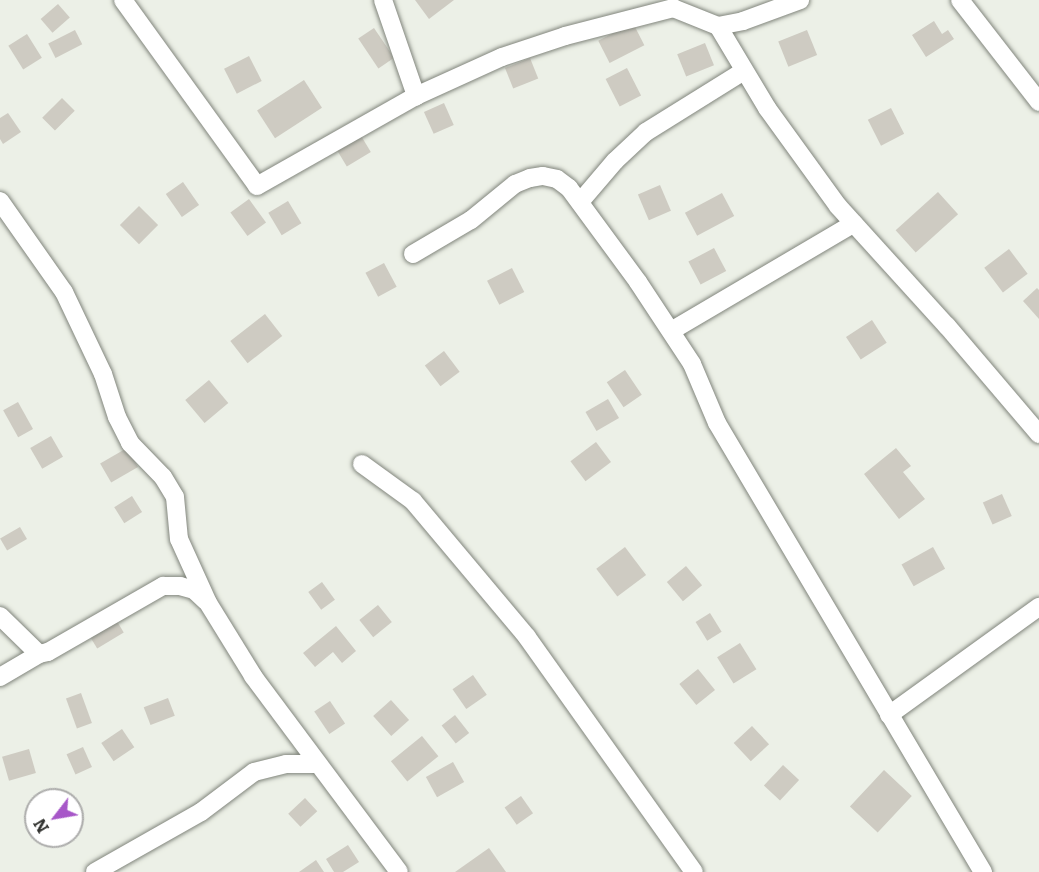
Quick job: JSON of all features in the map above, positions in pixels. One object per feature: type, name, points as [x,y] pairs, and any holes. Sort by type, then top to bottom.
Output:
[{"type":"street","points":[[123,0],[257,186],[416,96],[502,57],[670,4],[718,26],[767,108],[838,206],[947,326],[1039,434]]},
{"type":"street","points":[[383,0],[416,96]]},
{"type":"street","points":[[718,26],[743,21],[800,0]]},
{"type":"street","points":[[960,0],[1039,102]]},
{"type":"street","points":[[580,202],[615,161],[646,132],[744,71]]},
{"type":"street","points":[[413,254],[471,220],[515,184],[543,176],[557,179],[569,189],[692,364],[717,423],[983,872]]},
{"type":"street","points":[[0,201],[64,292],[103,374],[117,417],[130,443],[163,477],[175,497],[179,539],[208,603],[253,676],[399,872]]},
{"type":"street","points":[[671,331],[854,223]]},
{"type":"street","points":[[362,464],[413,501],[527,637],[693,872]]},
{"type":"street","points":[[0,677],[163,586],[180,586],[194,590],[208,603]]},
{"type":"street","points":[[889,716],[1039,607]]},
{"type":"street","points":[[0,616],[39,654]]},
{"type":"street","points":[[95,872],[201,812],[254,772],[286,764],[318,764]]},
{"type":"building","points":[[415,0],[454,0],[429,19]]},
{"type":"building","points":[[58,4],[70,18],[52,33],[41,19]]},
{"type":"building","points":[[934,21],[942,34],[948,30],[954,39],[926,57],[912,35]]},
{"type":"building","points":[[633,23],[644,45],[610,63],[598,41]]},
{"type":"building","points":[[374,28],[394,58],[378,68],[358,39]]},
{"type":"building","points":[[75,30],[82,44],[56,58],[48,44]]},
{"type":"building","points":[[807,30],[817,55],[788,67],[778,42]]},
{"type":"building","points":[[27,34],[42,58],[23,69],[8,46]]},
{"type":"building","points":[[705,43],[714,65],[686,76],[677,54]]},
{"type":"building","points":[[249,56],[262,81],[237,94],[224,69]]},
{"type":"building","points":[[530,58],[538,78],[513,89],[505,68]]},
{"type":"building","points":[[627,68],[641,96],[620,107],[606,79]]},
{"type":"building","points":[[304,80],[322,108],[275,138],[257,110]]},
{"type":"building","points":[[62,98],[75,111],[55,131],[42,118]]},
{"type":"building","points":[[444,103],[454,125],[434,134],[424,112]]},
{"type":"building","points":[[891,108],[904,134],[881,146],[868,120]]},
{"type":"building","points":[[8,113],[21,132],[3,144],[0,139],[0,118]]},
{"type":"building","points":[[360,134],[371,152],[347,166],[336,148]]},
{"type":"building","points":[[183,182],[199,205],[182,217],[166,194]]},
{"type":"building","points":[[660,185],[671,211],[649,220],[638,194]]},
{"type":"building","points":[[938,192],[958,214],[916,252],[896,230]]},
{"type":"building","points":[[722,193],[734,216],[697,236],[685,213]]},
{"type":"building","points":[[249,199],[266,222],[247,236],[230,213]]},
{"type":"building","points":[[288,201],[301,223],[282,235],[268,213]]},
{"type":"building","points":[[139,206],[158,225],[139,244],[120,225]]},
{"type":"building","points":[[714,248],[726,271],[701,285],[688,262]]},
{"type":"building","points":[[1009,249],[1028,274],[1003,292],[984,268]]},
{"type":"building","points":[[384,263],[397,287],[378,297],[365,273]]},
{"type":"building","points":[[512,268],[524,292],[499,305],[487,281]]},
{"type":"building","points":[[1037,288],[1039,290],[1039,319],[1023,301]]},
{"type":"building","points":[[265,314],[282,336],[248,363],[230,341]]},
{"type":"building","points":[[872,320],[887,343],[861,360],[846,337]]},
{"type":"building","points":[[444,351],[460,372],[440,386],[425,365]]},
{"type":"building","points":[[625,370],[642,395],[624,407],[607,382]]},
{"type":"building","points":[[209,380],[228,403],[205,423],[185,400]]},
{"type":"building","points":[[608,399],[619,418],[596,431],[585,412]]},
{"type":"building","points":[[18,402],[33,429],[18,437],[3,410]]},
{"type":"building","points":[[51,436],[63,457],[42,469],[30,448]]},
{"type":"building","points":[[596,442],[611,462],[585,481],[570,461]]},
{"type":"building","points":[[127,448],[138,467],[111,483],[100,464]]},
{"type":"building","points":[[896,448],[911,466],[903,472],[925,499],[899,519],[864,474]]},
{"type":"building","points":[[1002,494],[1012,516],[993,524],[983,503]]},
{"type":"building","points":[[132,496],[142,512],[124,523],[114,507]]},
{"type":"building","points":[[20,527],[27,539],[7,551],[0,538]]},
{"type":"building","points":[[625,547],[646,575],[617,597],[596,569]]},
{"type":"building","points":[[933,547],[945,569],[914,586],[902,564]]},
{"type":"building","points":[[686,566],[702,585],[683,601],[667,582]]},
{"type":"building","points":[[322,582],[335,600],[321,610],[308,592]]},
{"type":"building","points":[[378,605],[392,622],[373,637],[359,620]]},
{"type":"building","points":[[710,613],[722,632],[707,641],[696,622]]},
{"type":"building","points":[[115,618],[124,633],[97,649],[88,634]]},
{"type":"building","points":[[336,626],[356,651],[342,663],[333,652],[315,667],[303,653]]},
{"type":"building","points":[[740,643],[756,669],[734,684],[717,657]]},
{"type":"building","points":[[698,669],[715,690],[696,705],[679,684]]},
{"type":"building","points":[[473,675],[487,695],[466,709],[453,689]]},
{"type":"building","points":[[81,693],[92,723],[77,729],[66,698]]},
{"type":"building","points":[[168,698],[175,716],[151,725],[144,707]]},
{"type":"building","points":[[391,700],[409,720],[391,736],[373,716]]},
{"type":"building","points":[[330,701],[345,723],[329,734],[314,712]]},
{"type":"building","points":[[455,715],[469,733],[456,744],[442,725]]},
{"type":"building","points":[[752,726],[769,744],[751,761],[734,743]]},
{"type":"building","points":[[122,729],[134,747],[114,761],[101,743]]},
{"type":"building","points":[[422,736],[438,756],[407,781],[391,761]]},
{"type":"building","points":[[83,747],[92,767],[76,774],[67,754]]},
{"type":"building","points":[[29,749],[36,773],[9,781],[2,757]]},
{"type":"building","points":[[453,762],[464,782],[437,797],[426,777]]},
{"type":"building","points":[[783,765],[799,780],[780,800],[764,785]]},
{"type":"building","points":[[884,770],[912,796],[878,832],[850,807]]},
{"type":"building","points":[[521,796],[533,813],[517,825],[505,807]]},
{"type":"building","points":[[305,798],[317,811],[300,827],[288,814]]},
{"type":"building","points":[[348,845],[359,862],[343,872],[334,872],[326,859]]},
{"type":"building","points":[[489,848],[506,872],[455,872]]},
{"type":"building","points":[[316,860],[324,872],[299,872]]}]
